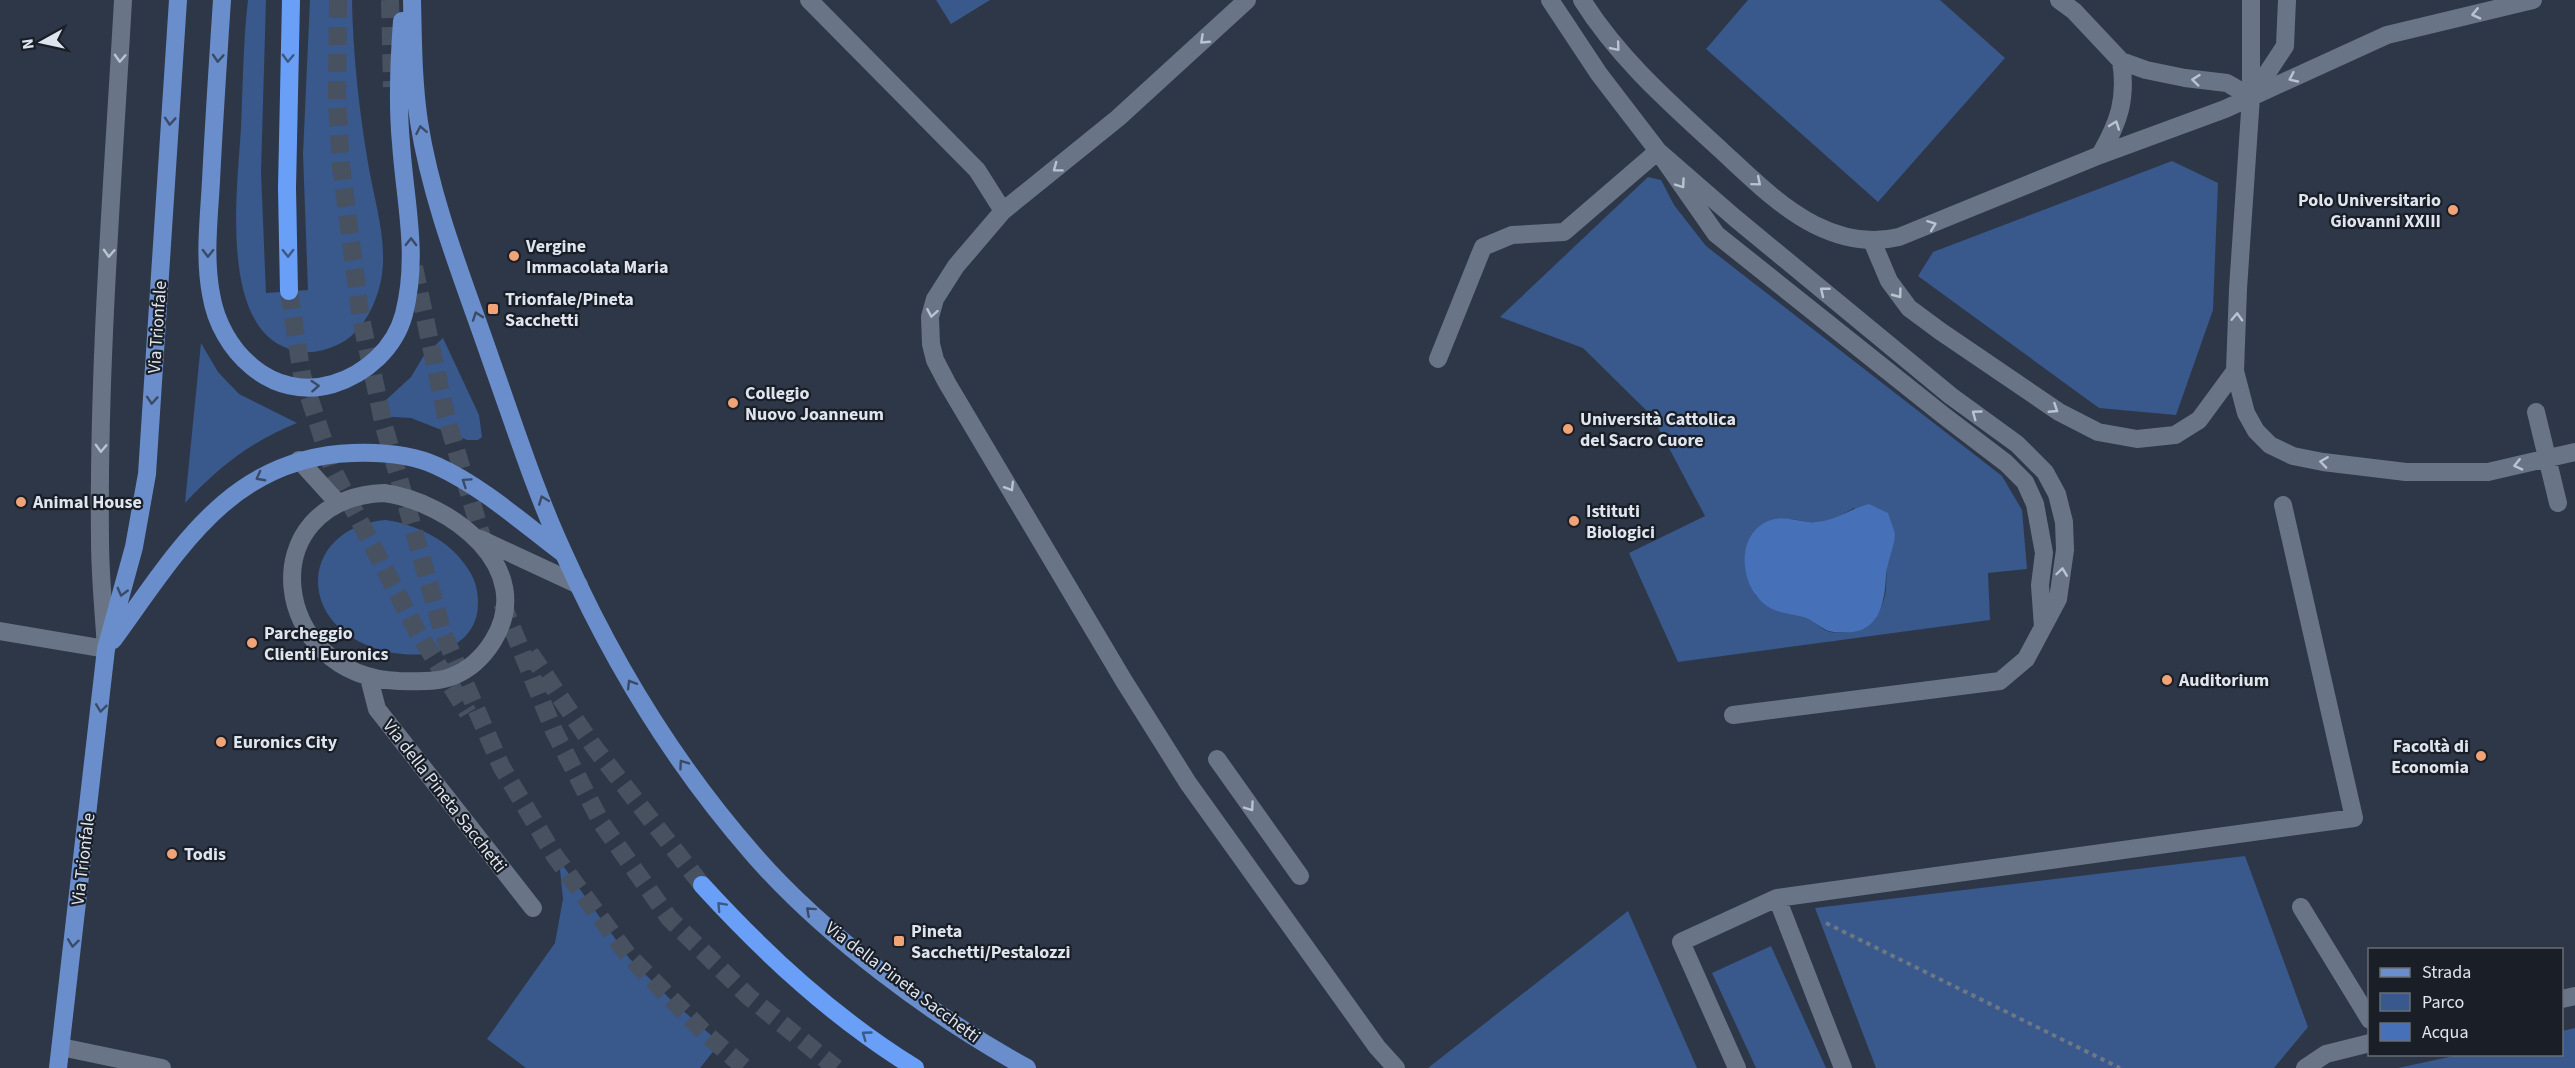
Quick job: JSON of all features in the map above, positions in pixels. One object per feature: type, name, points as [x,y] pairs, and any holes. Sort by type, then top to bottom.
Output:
[{"type":"highway","points":[[289,291],[287,143],[291,0]]},
{"type":"highway","points":[[702,885],[748,936],[797,982],[843,1018],[915,1068]]},
{"type":"main road","name":"Via Trionfale","points":[[58,1068],[106,649],[134,548],[147,474],[178,0]]},
{"type":"main road","points":[[222,0],[207,248],[211,296],[227,339],[251,368],[289,385],[309,387],[330,385],[350,378],[368,367],[384,352],[396,334],[404,315],[411,267],[412,234],[401,144],[399,98],[404,0]]},
{"type":"main road","points":[[412,0],[413,62],[419,122],[433,186],[503,393],[564,554]]},
{"type":"main road","name":"Via della Pineta Sacchetti","points":[[106,649],[171,560],[207,518],[247,484],[299,460],[357,452],[385,453],[418,459],[459,477],[564,554],[597,624],[662,734],[725,820],[768,871],[816,916],[887,975],[993,1049],[1028,1068]]},
{"type":"street","name":"Via Trionfale","points":[[106,649],[100,543],[101,450],[104,336],[123,0]]},
{"type":"street","points":[[809,0],[977,170],[1003,211]]},
{"type":"street","points":[[1246,0],[1118,118],[1003,211],[956,266],[935,299],[930,316],[930,333],[935,360],[1124,681],[1188,783],[1377,1047],[1396,1068]]},
{"type":"street","points":[[1550,0],[1599,74],[1658,151],[1716,234],[1943,415],[2006,462],[2025,482],[2035,504],[2044,553],[2040,585],[2043,627]]},
{"type":"street","points":[[1582,0],[1633,67],[1744,171],[1793,212],[1816,226],[1834,233],[1872,241],[1899,237],[2100,155],[2251,97],[2387,34],[2533,0]]},
{"type":"street","points":[[2059,0],[2074,11],[2121,61],[2146,70],[2227,83],[2251,97]]},
{"type":"street","points":[[2251,0],[2251,97],[2235,370],[2246,413],[2256,431],[2279,450],[2309,460],[2406,472],[2488,472],[2575,452]]},
{"type":"street","points":[[2251,97],[2285,46],[2288,0]]},
{"type":"street","points":[[2100,155],[2112,135],[2123,100],[2124,82],[2121,61]]},
{"type":"street","points":[[1438,359],[1483,247],[1512,235],[1564,232],[1658,151]]},
{"type":"street","points":[[1658,151],[1735,218],[1951,396],[2017,444],[2045,472],[2059,503],[2064,522],[2065,550],[2058,599],[2026,659],[2000,681],[1733,715]]},
{"type":"street","points":[[1872,241],[1889,281],[1909,308],[2059,412],[2098,432],[2138,439],[2175,435],[2199,420],[2235,370]]},
{"type":"street","points":[[2536,412],[2558,503]]},
{"type":"street","points":[[299,460],[338,503]]},
{"type":"street","points":[[476,538],[495,563],[506,606],[500,627],[485,653],[470,667],[449,678],[410,681],[369,678],[344,668],[314,640],[296,609],[291,590],[291,573],[299,546],[316,520],[338,503],[366,494],[397,495],[423,503],[447,516],[476,538],[579,585]]},
{"type":"street","points":[[1737,1068],[1681,942],[1777,898],[2354,818],[2283,505]]},
{"type":"street","points":[[0,631],[106,649]]},
{"type":"street","name":"Via della Pineta Sacchetti","points":[[369,678],[377,709],[533,908]]},
{"type":"street","points":[[1216,759],[1300,876]]},
{"type":"street","points":[[1777,898],[1843,1068]]},
{"type":"street","points":[[2301,907],[2368,1017]]},
{"type":"street","points":[[2305,1068],[2326,1054],[2368,1044]]},
{"type":"street","points":[[61,1047],[162,1068]]},
{"type":"path","points":[[1777,898],[2120,1068]]},
{"type":"green space","points":[[248,0],[266,0],[261,172],[266,293],[308,290],[303,154],[310,0],[352,0],[359,102],[383,247],[382,275],[373,306],[362,325],[346,340],[323,350],[301,352],[287,348],[261,329],[248,305],[241,277],[236,213]]},
{"type":"green space","points":[[936,0],[990,0],[951,24]]},
{"type":"green space","points":[[1748,0],[1940,0],[2005,58],[1878,202],[1706,49]]},
{"type":"green space","points":[[2172,161],[2218,183],[2213,310],[2176,415],[2099,408],[1918,276],[1933,252]]},
{"type":"green space","points":[[1648,177],[1661,180],[1674,205],[1706,246],[2002,476],[2022,510],[2027,569],[1988,573],[1990,620],[1678,662],[1629,553],[1705,516],[1652,416],[1583,348],[1500,317]],"holes":[[[1854,508],[1895,536],[1888,560],[1886,591],[1882,605],[1872,620],[1856,630],[1847,633],[1827,631],[1811,620],[1775,609],[1755,595],[1768,521],[1792,519],[1829,522]]]},
{"type":"green space","points":[[443,338],[479,415],[482,437],[478,440],[467,440],[411,418],[377,416],[374,411],[411,377],[423,357]]},
{"type":"green space","points":[[201,343],[218,372],[239,394],[297,423],[265,438],[236,456],[185,503]]},
{"type":"green space","points":[[386,520],[420,529],[441,541],[459,557],[472,575],[477,589],[478,604],[471,629],[452,646],[427,654],[397,654],[368,646],[342,630],[325,608],[318,580],[324,556],[340,537],[350,530],[361,525]]},
{"type":"green space","points":[[2245,856],[2308,1027],[2274,1068],[1876,1068],[1815,908]]},
{"type":"green space","points":[[559,860],[629,958],[671,1000],[720,1043],[700,1068],[526,1068],[487,1039],[555,943],[563,899]]},
{"type":"green space","points":[[1628,911],[1697,1068],[1428,1068]]},
{"type":"green space","points":[[1771,946],[1826,1068],[1756,1068],[1712,973]]},
{"type":"green space","points":[[2575,1028],[2575,1068],[2398,1068],[2453,1056],[2563,1056],[2563,1031]]},
{"type":"water","points":[[1869,504],[1888,513],[1895,535],[1883,603],[1870,625],[1853,632],[1829,631],[1805,618],[1772,609],[1758,598],[1746,575],[1745,562],[1750,538],[1757,528],[1778,518],[1809,522],[1825,521]]},
{"type":"tunnel","points":[[338,0],[337,100],[341,166],[361,319],[384,426],[443,633],[501,766],[554,855],[628,955],[706,1034],[745,1068]]},
{"type":"tunnel","points":[[390,0],[392,87]]},
{"type":"tunnel","points":[[414,267],[446,416],[487,554]]},
{"type":"tunnel","points":[[289,291],[302,375],[333,470],[418,633],[468,713]]},
{"type":"tunnel","points":[[502,603],[554,731],[602,824],[669,918],[748,996],[836,1068]]},
{"type":"tunnel","points":[[530,653],[594,747],[702,885]]},
{"type":"place","name":"Polo Universitario Giovanni XXIII","points":[[2453,210]]},
{"type":"place","name":"Vergine Immacolata Maria","points":[[514,256]]},
{"type":"place","name":"Trionfale/Pineta Sacchetti","points":[[493,309]]},
{"type":"place","name":"Collegio Nuovo Joanneum","points":[[733,403]]},
{"type":"place","name":"Università Cattolica del Sacro Cuore","points":[[1568,429]]},
{"type":"place","name":"Animal House","points":[[21,502]]},
{"type":"place","name":"Istituti Biologici","points":[[1574,521]]},
{"type":"place","name":"Parcheggio Clienti Euronics","points":[[252,643]]},
{"type":"place","name":"Auditorium","points":[[2167,680]]},
{"type":"place","name":"Euronics City","points":[[221,742]]},
{"type":"place","name":"Facoltà di Economia","points":[[2481,756]]},
{"type":"place","name":"Todis","points":[[172,854]]},
{"type":"place","name":"Pineta Sacchetti/Pestalozzi","points":[[899,941]]}]
